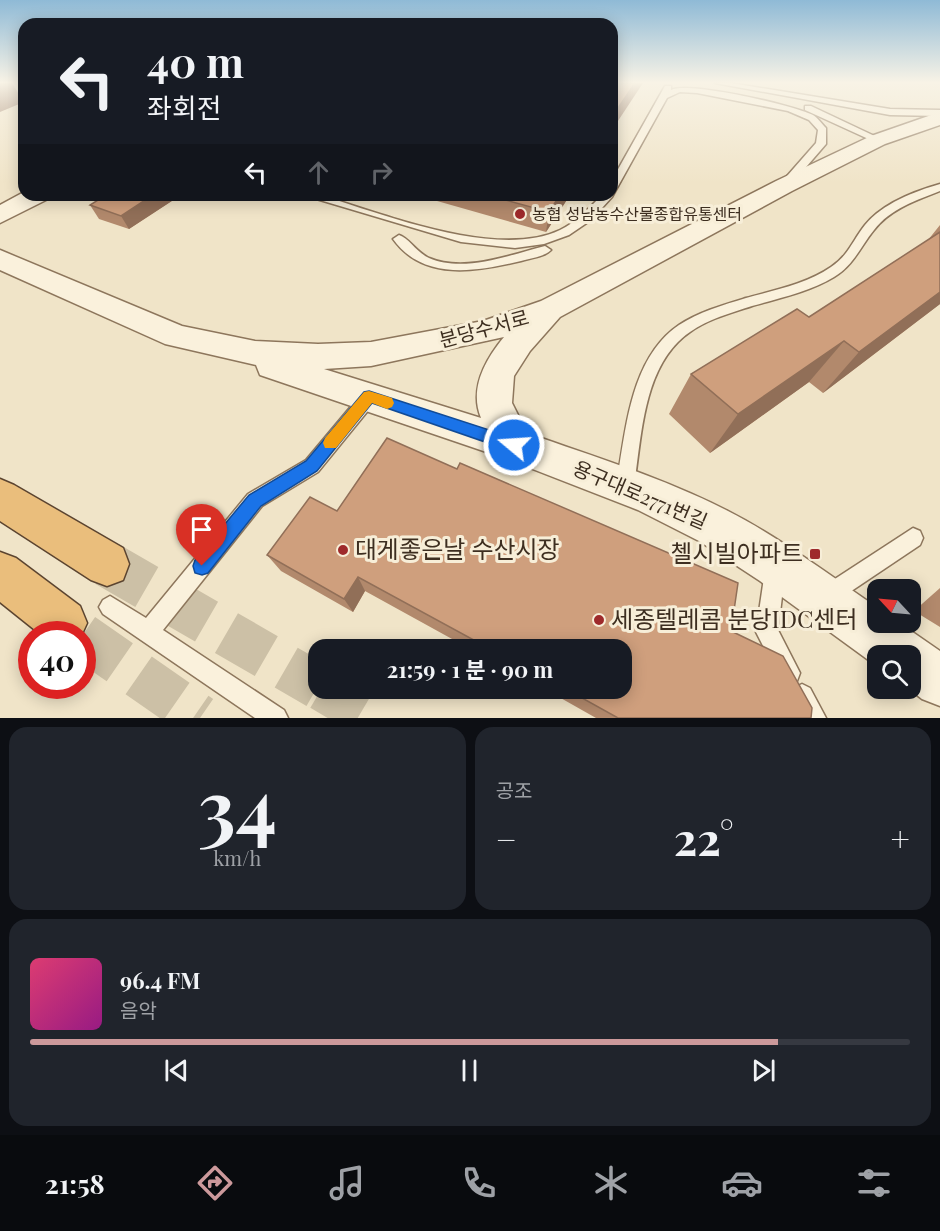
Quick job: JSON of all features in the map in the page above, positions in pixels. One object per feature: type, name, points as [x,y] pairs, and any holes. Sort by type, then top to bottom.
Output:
[{"type":"highway","points":[[0,498],[107,564]]},
{"type":"highway","points":[[0,574],[60,621]]},
{"type":"street","name":"분당수서로","points":[[0,259],[176,336],[266,354],[318,357],[371,354],[485,332],[552,309],[784,186],[882,139],[940,118]]},
{"type":"street","points":[[0,215],[26,201]]},
{"type":"street","points":[[514,445],[494,404],[495,383],[505,357],[552,309]]},
{"type":"street","name":"용구대로2771번길","points":[[176,336],[514,445],[625,486],[714,526],[776,565],[889,645]]},
{"type":"street","points":[[921,668],[940,681]]},
{"type":"lane","points":[[618,180],[654,117]]},
{"type":"lane","points":[[784,186],[821,144],[823,130],[819,124],[805,117]]},
{"type":"lane","points":[[826,117],[882,139]]},
{"type":"lane","points":[[838,117],[882,139]]},
{"type":"lane","points":[[625,486],[647,383],[658,359],[675,336],[698,321],[727,309],[815,283],[837,270],[853,255],[870,228],[882,216],[940,187]]},
{"type":"lane","points":[[328,201],[466,242],[508,245],[542,241],[579,226],[603,201]]},
{"type":"lane","points":[[399,239],[405,251],[419,260],[440,267],[465,267],[537,252],[568,242],[585,230],[593,214]]},
{"type":"lane","points":[[148,632],[255,500],[312,466],[369,397]]},
{"type":"lane","points":[[823,598],[913,538]]},
{"type":"lane","points":[[776,565],[767,632],[814,718]]},
{"type":"lane","points":[[110,606],[276,718]]},
{"type":"building","points":[[96,201],[144,201],[121,216],[90,205]]},
{"type":"building","points":[[509,201],[556,201],[549,212]]},
{"type":"building","points":[[940,232],[940,292],[859,352],[844,341],[738,414],[691,374],[797,309],[809,317]]},
{"type":"building","points":[[387,438],[457,469],[460,463],[738,583],[731,631],[783,656],[812,708],[811,718],[618,718],[584,699],[632,699],[632,639],[472,639],[358,577],[344,599],[267,555],[310,497],[337,511]]},
{"type":"tunnel","points":[[107,564],[308,680]]},
{"type":"tunnel","points":[[96,646],[200,718]]},
{"type":"tunnel","points":[[341,699],[373,718]]},
{"type":"slow traffic","points":[[331,443],[369,397],[387,403]]},
{"type":"place","name":"농협 성남농수산물종합유통센터","points":[[520,214]]},
{"type":"place","name":"대게좋은날 수산시장","points":[[343,550]]},
{"type":"place","name":"첼시빌아파트","points":[[815,554]]},
{"type":"place","name":"세종텔레콤 분당IDC센터","points":[[599,620]]},
{"type":"route","points":[[202,566],[255,500],[312,466],[369,397],[514,445]]}]
